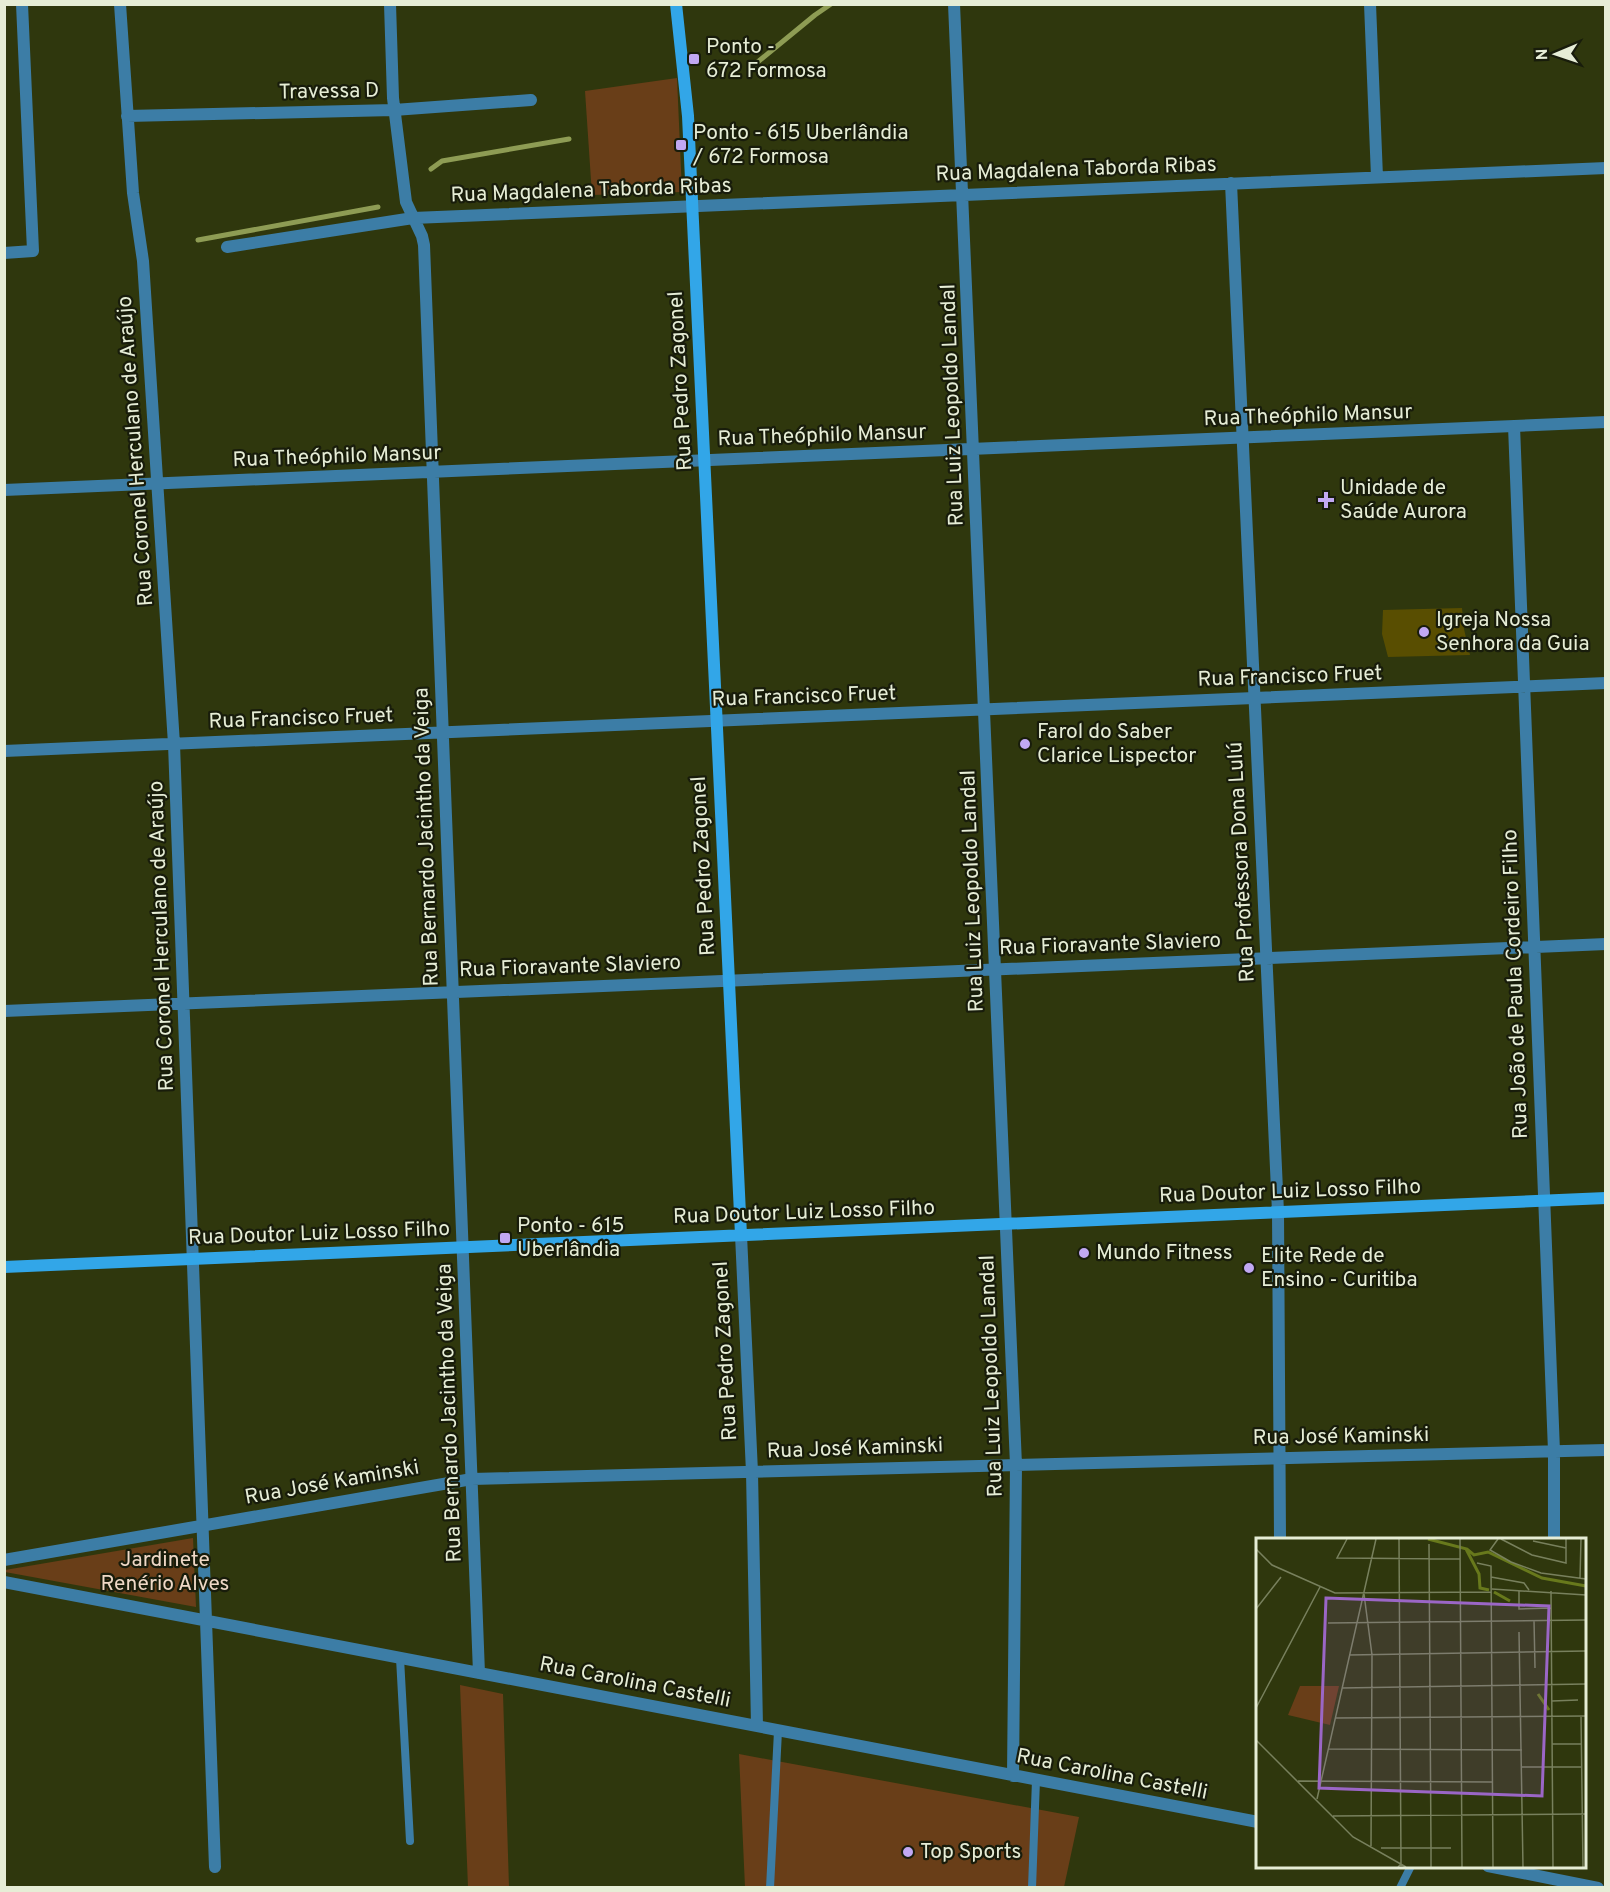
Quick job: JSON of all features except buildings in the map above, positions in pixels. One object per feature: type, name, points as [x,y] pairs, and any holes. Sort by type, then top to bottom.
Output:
[{"type":"street","points":[[4,253],[33,251],[22,4]]},
{"type":"street","name":"Rua Coronel Herculano de Araújo","points":[[120,4],[134,206],[144,261],[174,744],[215,1867]]},
{"type":"street","name":"Rua Bernardo Jacintho da Veiga","points":[[390,4],[394,110],[406,202],[424,245],[479,1673]]},
{"type":"street","name":"Rua Pedro Zagonel","points":[[676,4],[688,116],[729,980],[752,1472],[757,1726]]},
{"type":"street","name":"Rua Luiz Leopoldo Landal","points":[[954,4],[1016,1465],[1013,1776]]},
{"type":"street","points":[[1370,4],[1377,177]]},
{"type":"street","name":"Travessa D","points":[[127,116],[394,110],[531,100]]},
{"type":"street","name":"Rua Magdalena Taborda Ribas","points":[[227,248],[413,218],[1605,168]]},
{"type":"street","name":"Rua Professora Dona Lulú","points":[[1230,183],[1278,1212],[1280,1538]]},
{"type":"street","name":"Rua Theóphilo Mansur","points":[[4,490],[1605,423]]},
{"type":"street","name":"Rua João de Paula Cordeiro Filho","points":[[1514,426],[1554,1451],[1554,1538]]},
{"type":"street","name":"Rua Francisco Fruet","points":[[4,751],[1605,683]]},
{"type":"street","name":"Rua Fioravante Slaviero","points":[[4,1011],[1605,944]]},
{"type":"street","name":"Rua Doutor Luiz Losso Filho","points":[[4,1267],[1605,1198]]},
{"type":"street","name":"Rua José Kaminski","points":[[4,1560],[472,1479],[1605,1450]]},
{"type":"street","name":"Rua Carolina Castelli","points":[[4,1582],[1256,1822]]},
{"type":"street","points":[[1496,1868],[1557,1884],[1598,1887]]},
{"type":"street","points":[[1557,1868],[1557,1884]]},
{"type":"lane","points":[[400,1658],[410,1841]]},
{"type":"lane","points":[[770,1887],[778,1731]]},
{"type":"lane","points":[[1032,1887],[1036,1780]]},
{"type":"lane","points":[[1400,1887],[1410,1868]]},
{"type":"green space","points":[[677,78],[682,192],[592,195],[585,91]]},
{"type":"green space","name":"Jardinete Renério Alves","points":[[193,1538],[196,1607],[5,1572],[5,1570]]},
{"type":"green space","points":[[460,1685],[503,1694],[509,1887],[468,1887]]},
{"type":"green space","name":"Top Sports","points":[[739,1754],[1079,1817],[1064,1887],[745,1887]]},
{"type":"waterway","points":[[754,65],[831,4]]},
{"type":"waterway","points":[[431,169],[442,161],[569,139]]},
{"type":"waterway","points":[[198,240],[378,207]]},
{"type":"place","name":"Ponto - 672 Formosa","points":[[694,59]]},
{"type":"place","name":"Ponto - 615 Uberlândia / 672 Formosa","points":[[681,145]]},
{"type":"place","name":"Unidade de Saúde Aurora","points":[[1326,500]]},
{"type":"place","name":"Igreja Nossa Senhora da Guia","points":[[1424,632]]},
{"type":"place","name":"Farol do Saber Clarice Lispector","points":[[1025,744]]},
{"type":"place","name":"Ponto - 615 Uberlândia","points":[[505,1238]]},
{"type":"place","name":"Mundo Fitness","points":[[1084,1253]]},
{"type":"place","name":"Elite Rede de Ensino - Curitiba","points":[[1249,1268]]},
{"type":"place","name":"Top Sports","points":[[908,1852]]}]
